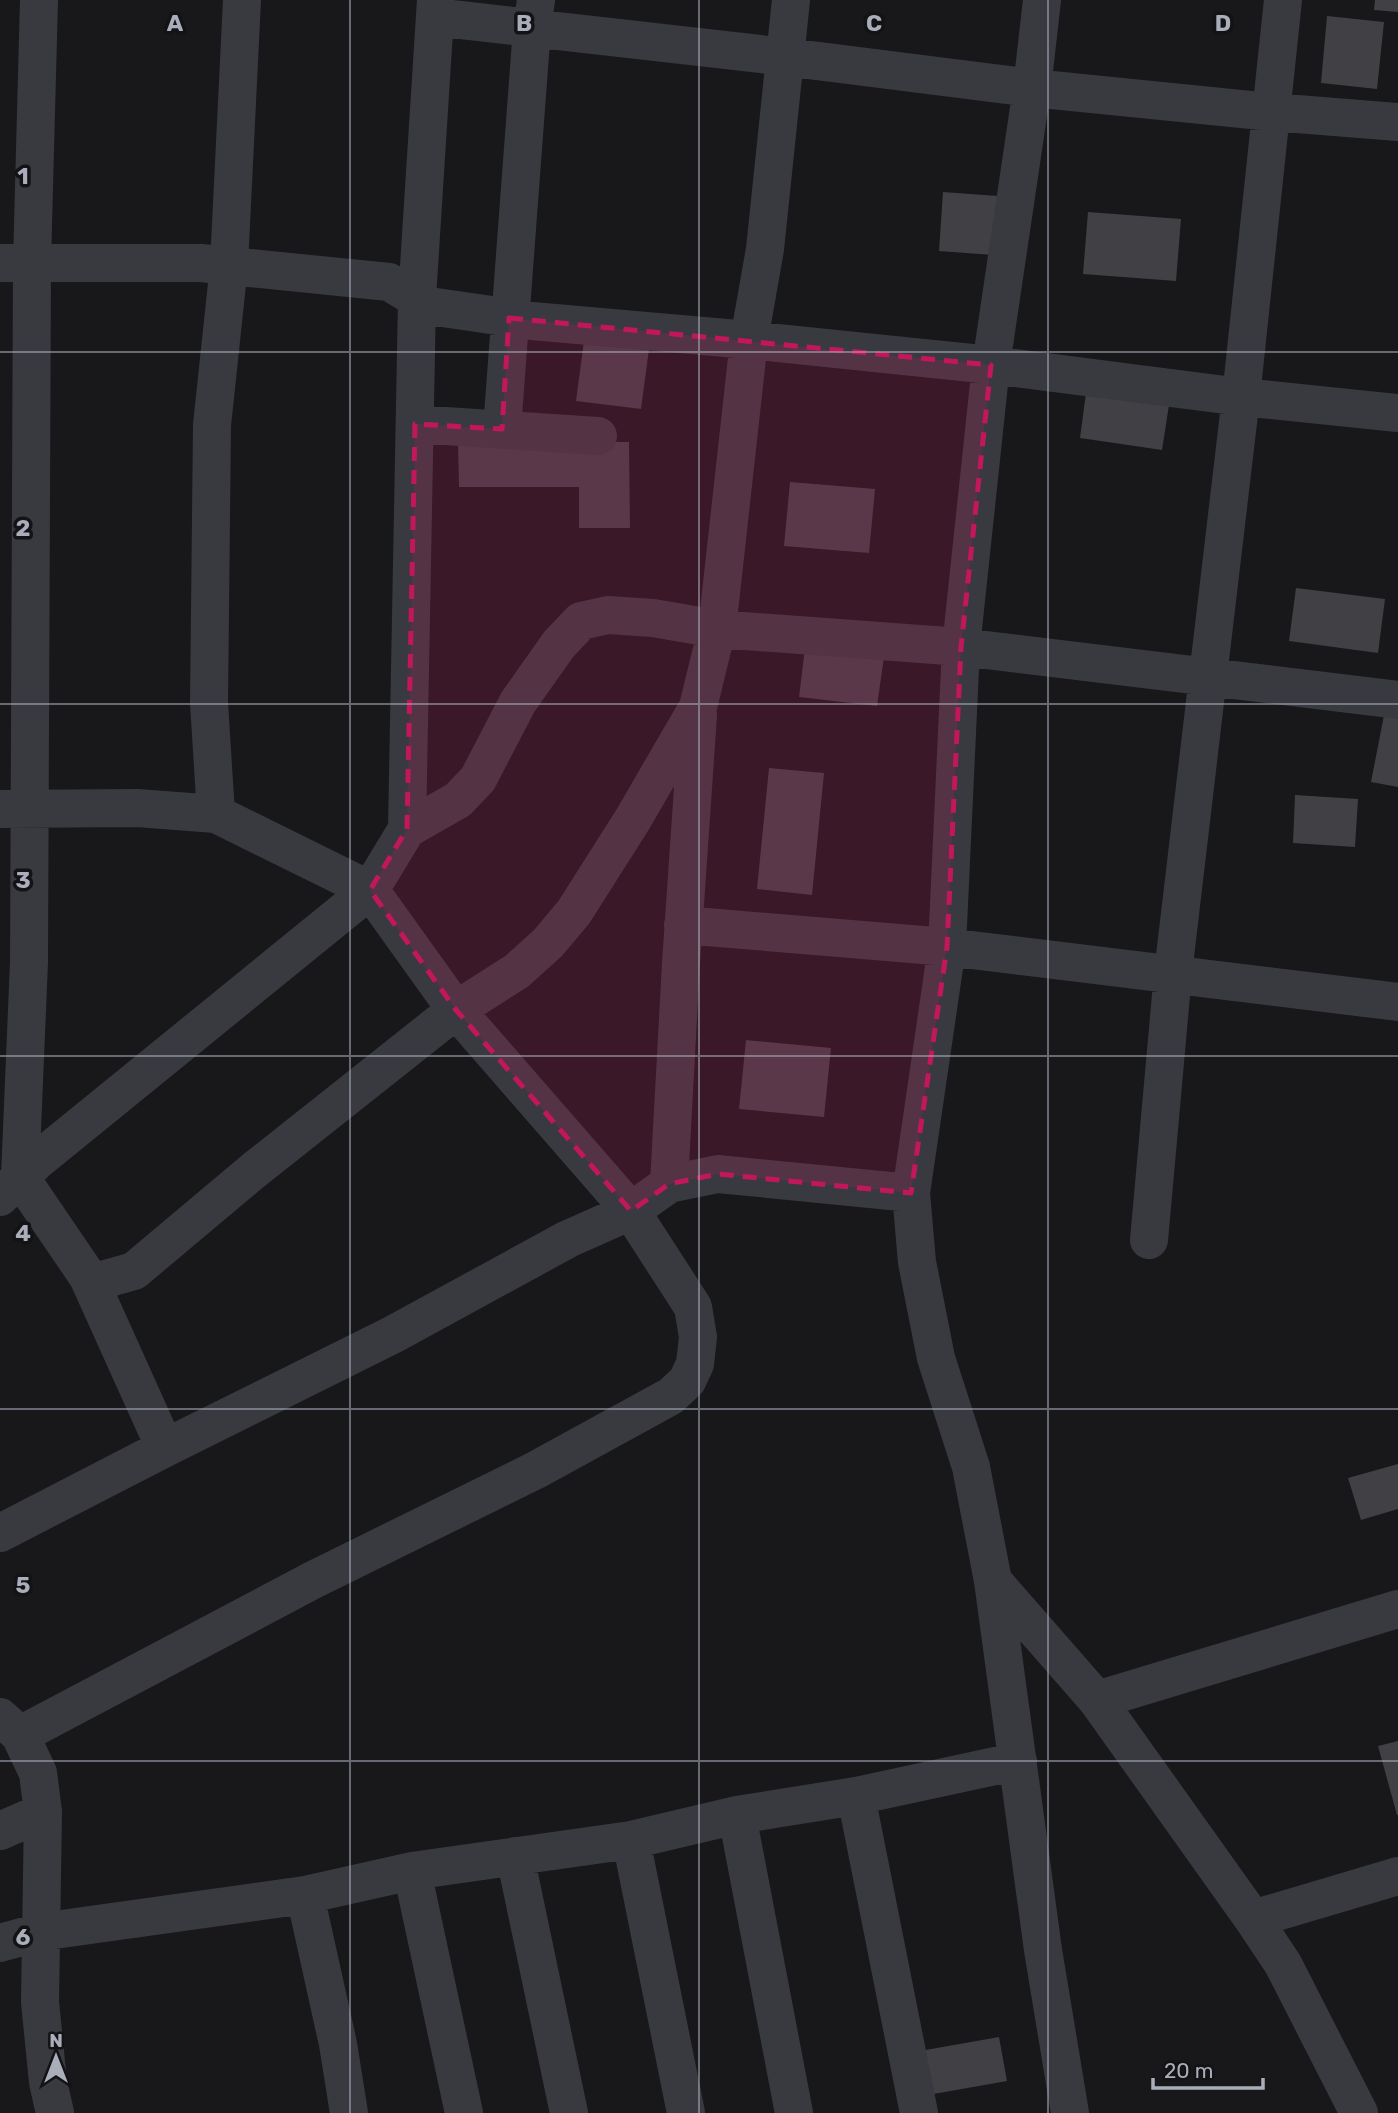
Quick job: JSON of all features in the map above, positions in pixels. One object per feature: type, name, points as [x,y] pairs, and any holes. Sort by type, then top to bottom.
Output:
[{"type":"street","points":[[39,0],[16,263],[15,809],[29,962],[10,1187],[88,1277],[165,1448]]},
{"type":"street","points":[[216,814],[209,703],[212,425],[229,265],[242,0]]},
{"type":"street","points":[[669,1184],[698,707],[717,629],[749,340],[765,249],[791,0]]},
{"type":"street","points":[[1042,0],[1032,88],[991,365],[961,647],[947,947],[911,1194],[917,1262],[936,1358],[971,1467],[993,1581],[1044,1950],[1070,2113]]},
{"type":"street","points":[[1149,1240],[1173,973],[1241,397],[1283,0]]},
{"type":"street","points":[[407,829],[417,298],[435,9],[534,14],[786,57],[1032,88],[1398,122]]},
{"type":"street","points":[[502,429],[534,14]]},
{"type":"street","points":[[16,263],[229,265],[388,282],[429,306],[509,318],[991,365],[1241,397],[1398,413]]},
{"type":"street","points":[[415,424],[597,436]]},
{"type":"street","points":[[10,1187],[38,1160],[370,890],[407,829],[458,800],[474,785],[489,762],[519,702],[559,643],[582,621],[608,615],[653,618],[717,629],[961,647],[1398,700]]},
{"type":"street","points":[[88,1277],[102,1280],[134,1271],[253,1171],[456,1010],[517,971],[548,943],[574,912],[633,819],[698,707]]},
{"type":"street","points":[[15,809],[137,808],[216,814],[370,890],[456,1010],[631,1211],[692,1307],[698,1337],[695,1364],[687,1381],[671,1396],[536,1470],[10,1726],[38,1773],[42,1831],[40,2002],[48,2082],[55,2113]]},
{"type":"street","points":[[683,925],[947,947],[1398,1002]]},
{"type":"street","points":[[0,1533],[394,1334],[568,1239],[631,1211],[669,1184],[718,1174],[911,1194]]},
{"type":"street","points":[[993,1581],[1097,1700],[1253,1919],[1283,1964],[1359,2113]]},
{"type":"street","points":[[1097,1700],[1398,1609]]},
{"type":"street","points":[[0,1943],[40,1919],[305,1895],[412,1871],[631,1840],[737,1815],[856,1796],[1018,1761]]},
{"type":"street","points":[[856,1796],[919,2113]]},
{"type":"street","points":[[737,1815],[794,2113]]},
{"type":"street","points":[[0,1831],[42,1831]]},
{"type":"street","points":[[631,1840],[686,2113]]},
{"type":"street","points":[[515,1856],[569,2113]]},
{"type":"street","points":[[412,1871],[464,2113]]},
{"type":"street","points":[[1253,1919],[1398,1876]]},
{"type":"street","points":[[305,1895],[338,2044],[349,2113]]},
{"type":"highlighted area","points":[[509,318],[991,365],[961,647],[947,947],[911,1193],[718,1174],[669,1184],[631,1211],[456,1010],[370,890],[407,829],[415,424],[502,429]]},
{"type":"building","points":[[1375,0],[1398,0],[1398,12],[1374,10]]},
{"type":"building","points":[[1327,16],[1384,22],[1377,89],[1321,83]]},
{"type":"building","points":[[943,192],[998,196],[993,255],[939,251]]},
{"type":"building","points":[[1088,212],[1181,219],[1176,281],[1083,274]]},
{"type":"building","points":[[584,341],[649,349],[641,409],[576,401]]},
{"type":"building","points":[[1086,393],[1169,405],[1162,450],[1080,438]]},
{"type":"building","points":[[458,442],[629,442],[630,528],[579,528],[579,487],[459,487]]},
{"type":"building","points":[[790,482],[875,489],[869,553],[784,546]]},
{"type":"building","points":[[1296,588],[1385,599],[1378,653],[1289,641]]},
{"type":"building","points":[[805,648],[884,657],[877,706],[799,697]]},
{"type":"building","points":[[1385,710],[1398,713],[1398,787],[1371,782]]},
{"type":"building","points":[[769,768],[824,773],[812,895],[757,889]]},
{"type":"building","points":[[1295,795],[1358,799],[1355,847],[1293,843]]},
{"type":"building","points":[[746,1040],[831,1048],[824,1117],[739,1109]]},
{"type":"building","points":[[1398,1464],[1398,1509],[1361,1520],[1348,1478]]},
{"type":"building","points":[[1398,1741],[1398,1815],[1397,1815],[1378,1746]]},
{"type":"building","points":[[999,2037],[1007,2081],[928,2095],[920,2051]]}]
